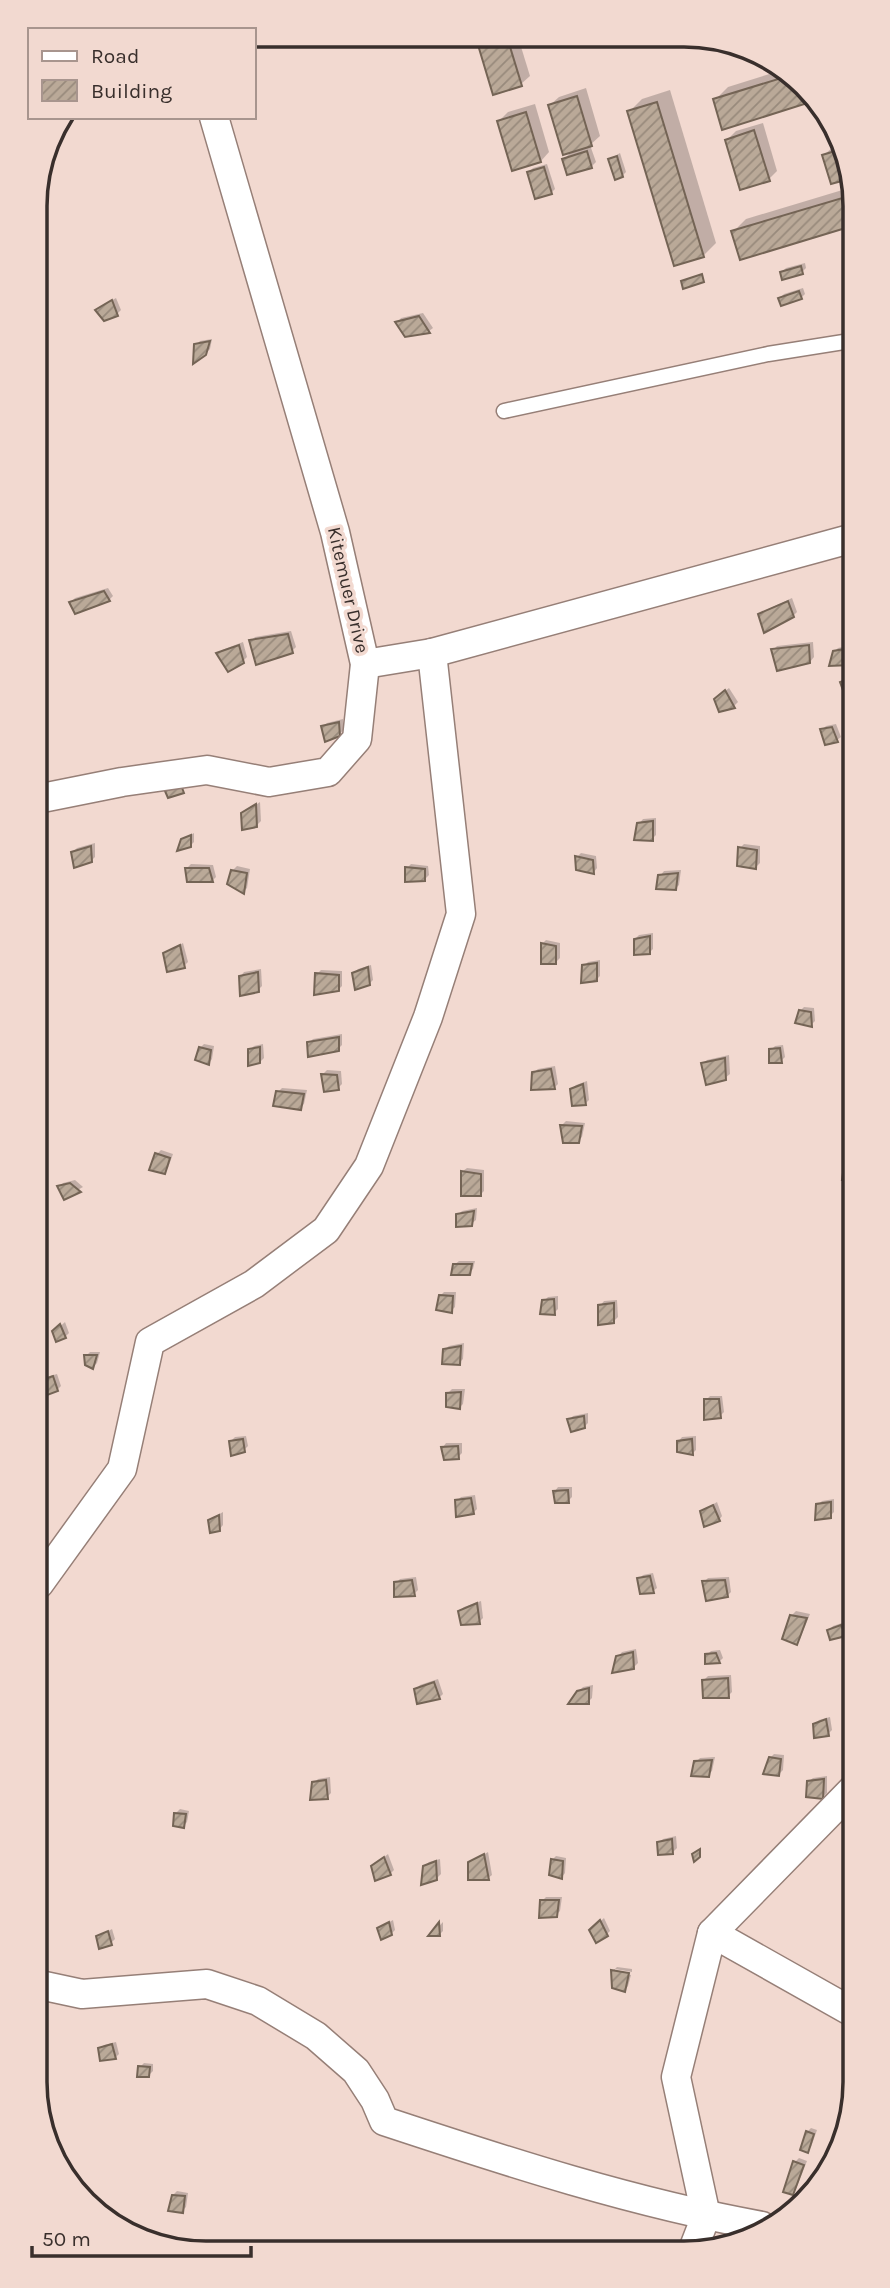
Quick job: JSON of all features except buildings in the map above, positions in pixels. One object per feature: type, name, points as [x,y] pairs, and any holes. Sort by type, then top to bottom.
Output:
[{"type":"street","name":"Kitemuer Drive","points":[[215,119],[335,532],[365,663],[432,653],[843,541]]},
{"type":"street","points":[[47,1573],[122,1469],[150,1342],[254,1284],[326,1230],[369,1166],[428,1017],[461,914],[432,653]]},
{"type":"street","points":[[48,797],[122,782],[207,770],[269,782],[328,772],[357,739],[365,663]]},
{"type":"street","points":[[697,2240],[706,2216],[676,2077],[712,1933],[842,1800]]},
{"type":"street","points":[[712,1933],[842,2006]]},
{"type":"street","points":[[47,1987],[82,1994],[207,1984],[232,1992],[258,2001],[316,2036],[356,2071],[384,2121],[515,2164],[706,2216],[753,2224]]},
{"type":"lane","points":[[503,411],[768,354],[843,342]]}]
